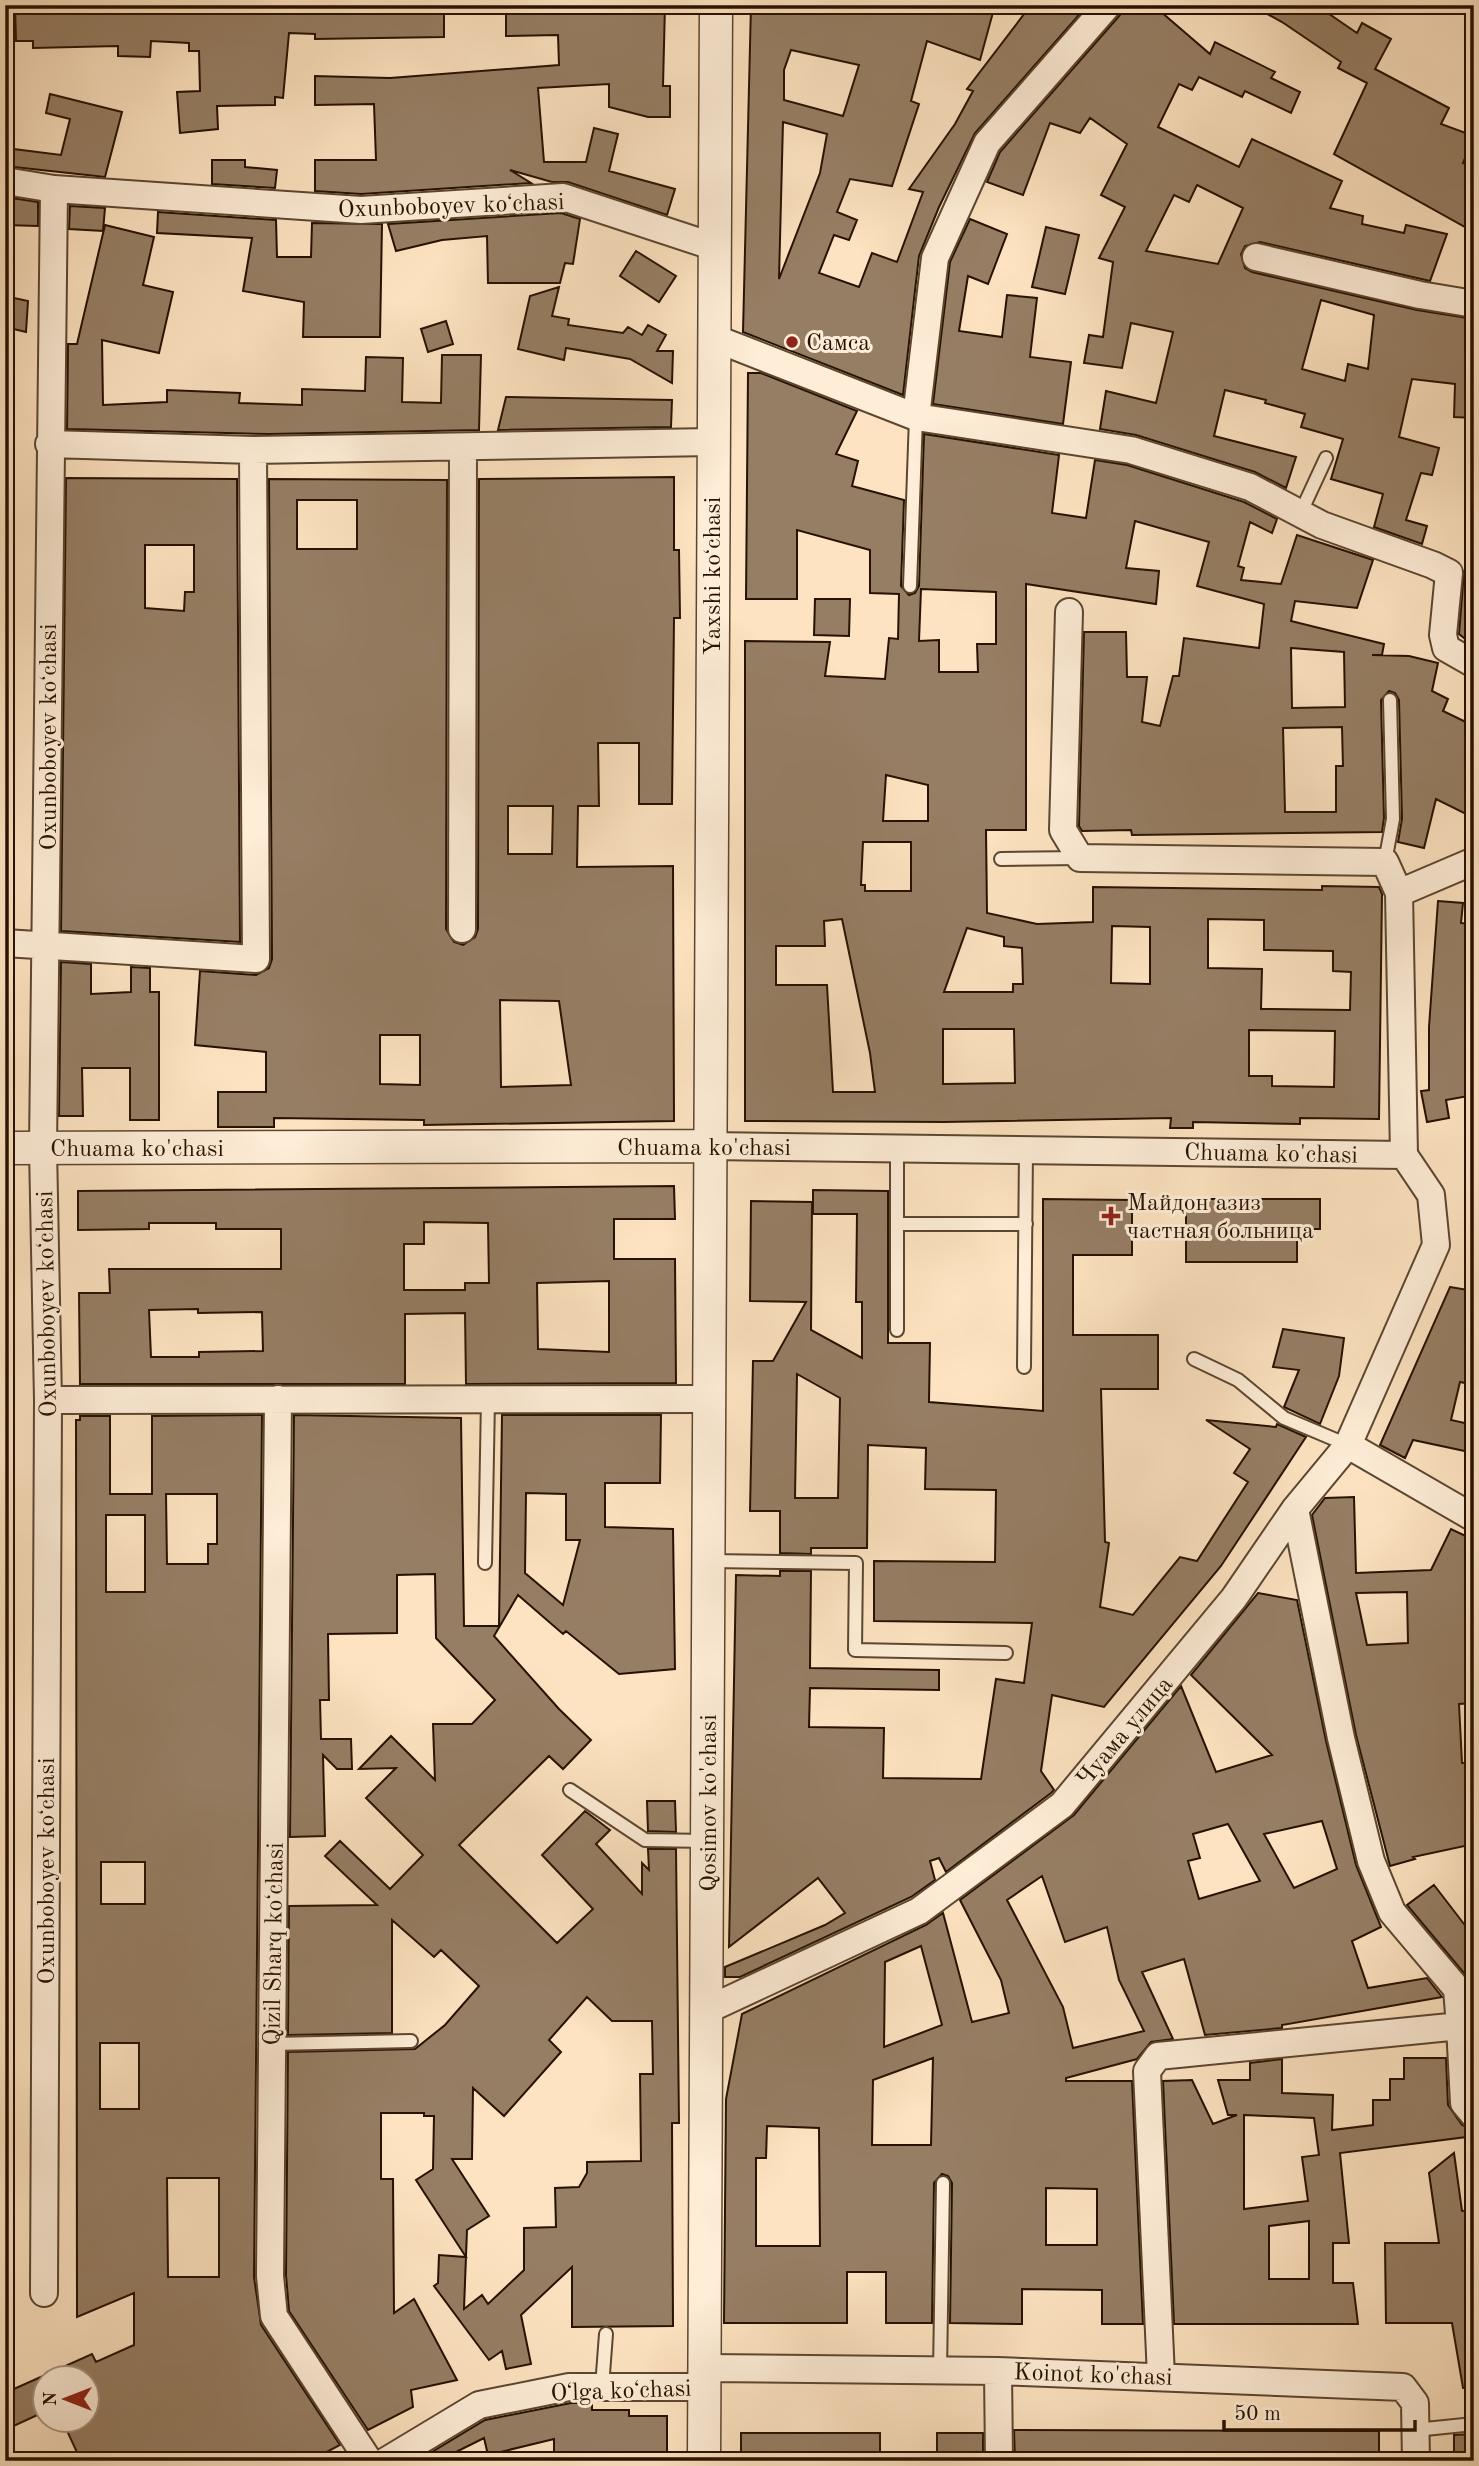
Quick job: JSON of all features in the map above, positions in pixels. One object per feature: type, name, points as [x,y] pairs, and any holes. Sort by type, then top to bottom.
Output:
[{"type":"street","name":"Yaxshi koʻchasi","points":[[709,1146],[716,5]]},
{"type":"street","points":[[916,417],[935,258],[987,142],[1101,7]]},
{"type":"street","name":"Oxunboboyev koʻchasi","points":[[5,181],[54,189],[360,210],[563,197],[715,247]]},
{"type":"street","name":"Oxunboboyev koʻchasi","points":[[44,2292],[48,1400],[43,1148],[48,944],[49,444],[54,189]]},
{"type":"street","points":[[1256,257],[1420,295],[1474,304]]},
{"type":"street","points":[[714,338],[916,417],[1131,450],[1250,487],[1322,525],[1433,565],[1449,573],[1443,635],[1446,648],[1474,664]]},
{"type":"street","points":[[49,444],[253,450],[712,442]]},
{"type":"street","points":[[462,929],[463,448]]},
{"type":"street","points":[[5,943],[256,959],[253,450]]},
{"type":"street","points":[[1069,612],[1063,830],[1080,858],[1385,862],[1399,893],[1404,1155]]},
{"type":"street","points":[[1399,893],[1474,861]]},
{"type":"street","name":"Chuama ko'chasi","points":[[5,1148],[709,1146],[1404,1155]]},
{"type":"street","name":"Qosimov ko'chasi","points":[[705,2461],[709,1146]]},
{"type":"street","name":"Чуама улица","points":[[707,2010],[919,1911],[1062,1805],[1234,1598],[1295,1509],[1348,1445],[1436,1245],[1431,1195],[1404,1155]]},
{"type":"street","name":"Qizil Sharq koʻchasi","points":[[278,1399],[270,2276],[274,2316],[369,2461]]},
{"type":"street","points":[[48,1400],[710,1399]]},
{"type":"street","points":[[1348,1445],[1474,1518]]},
{"type":"street","points":[[1295,1509],[1341,1738],[1371,1861],[1392,1912],[1457,1989],[1464,2103],[1474,2115]]},
{"type":"street","points":[[1161,2376],[1147,2071],[1158,2056],[1460,2026]]},
{"type":"street","points":[[998,2371],[999,2461]]},
{"type":"street","name":"Koinot ko'chasi","points":[[705,2378],[998,2371],[1403,2388],[1415,2403],[1416,2461]]},
{"type":"street","name":"Oʻlga koʻchasi","points":[[386,2461],[479,2404],[569,2386],[602,2387],[705,2378]]},
{"type":"lane","points":[[910,586],[916,417]]},
{"type":"lane","points":[[1301,513],[1326,458]]},
{"type":"lane","points":[[1385,862],[1393,819],[1390,700]]},
{"type":"lane","points":[[1002,859],[1080,858]]},
{"type":"lane","points":[[897,1149],[897,1330]]},
{"type":"lane","points":[[1024,1367],[1027,1150]]},
{"type":"lane","points":[[897,1224],[1026,1224]]},
{"type":"lane","points":[[1194,1359],[1238,1380],[1284,1418],[1348,1445]]},
{"type":"lane","points":[[485,1563],[488,1398]]},
{"type":"lane","points":[[709,1561],[856,1563],[855,1650],[1006,1653]]},
{"type":"lane","points":[[570,1790],[645,1840],[707,1841]]},
{"type":"lane","points":[[272,2044],[411,2041]]},
{"type":"lane","points":[[940,2372],[943,2183]]},
{"type":"lane","points":[[602,2387],[606,2334]]},
{"type":"lane","points":[[1415,2430],[1474,2424]]},
{"type":"building","points":[[15,5],[444,5],[444,37],[315,39],[315,34],[289,33],[283,98],[275,97],[275,105],[217,106],[218,129],[180,133],[177,92],[200,91],[199,51],[189,51],[189,43],[151,41],[150,57],[118,56],[118,46],[33,48],[33,41],[16,41]]},
{"type":"building","points":[[506,5],[665,5],[663,86],[670,86],[670,117],[648,117],[609,107],[609,84],[538,88],[544,162],[586,162],[594,128],[618,134],[609,171],[675,189],[667,215],[568,182],[552,182],[510,170],[531,183],[361,194],[315,191],[315,160],[376,160],[374,104],[315,105],[315,76],[390,78],[559,65],[558,35],[506,36]]},
{"type":"building","points":[[751,5],[995,5],[980,60],[927,41],[911,101],[919,104],[892,186],[850,179],[837,212],[857,220],[849,240],[834,235],[819,273],[859,287],[872,253],[897,262],[923,192],[909,189],[955,124],[973,91],[967,89],[1031,5],[1060,5],[1079,15],[975,133],[939,207],[919,256],[903,395],[743,332]],"holes":[[[791,50],[859,65],[843,116],[784,100],[784,70]],[[783,122],[827,134],[820,173],[779,279]]]},
{"type":"building","points":[[1123,5],[1153,5],[1210,54],[1215,42],[1275,72],[1271,78],[1300,92],[1291,113],[1245,91],[1242,97],[1199,77],[1192,90],[1179,84],[1158,127],[1239,167],[1252,139],[1342,181],[1330,208],[1363,216],[1362,224],[1404,233],[1406,225],[1447,234],[1430,281],[1260,242],[1245,246],[1241,254],[1245,268],[1252,272],[1417,310],[1474,319],[1474,418],[1454,417],[1455,384],[1412,379],[1399,437],[1439,448],[1432,475],[1421,473],[1406,520],[1427,526],[1422,544],[1374,527],[1383,494],[1331,479],[1343,439],[1301,427],[1305,414],[1265,403],[1266,400],[1225,390],[1214,436],[1296,457],[1286,488],[1255,472],[1136,435],[1100,429],[1106,391],[1156,403],[1173,332],[1131,323],[1122,368],[1084,363],[1089,335],[1103,337],[1113,262],[1099,258],[1125,207],[1101,195],[1127,144],[1090,118],[1080,133],[1050,123],[1023,195],[987,182],[1000,152],[1120,15]],"holes":[[[1197,185],[1243,208],[1218,264],[1146,251],[1174,195],[1189,202]],[[1321,300],[1374,315],[1368,369],[1348,364],[1345,381],[1302,369]]]},
{"type":"building","points":[[1251,5],[1316,5],[1357,33],[1362,23],[1391,39],[1375,69],[1449,108],[1441,124],[1474,136],[1463,163],[1474,166],[1474,232],[1334,154],[1367,83],[1338,68],[1341,62],[1282,22]]},
{"type":"building","points":[[50,94],[122,112],[105,177],[5,166],[5,148],[61,155],[70,119],[46,113]]},
{"type":"building","points":[[212,160],[245,160],[245,167],[277,170],[275,188],[212,184]]},
{"type":"building","points":[[5,197],[38,202],[38,226],[5,225]]},
{"type":"building","points":[[70,206],[105,208],[103,231],[69,229]]},
{"type":"building","points":[[158,212],[276,220],[277,257],[311,257],[312,223],[382,224],[380,337],[303,337],[304,302],[243,291],[252,238],[157,233]]},
{"type":"building","points":[[561,213],[580,219],[573,264],[565,263],[560,283],[488,283],[487,236],[442,240],[396,251],[388,224]]},
{"type":"building","points":[[970,219],[1007,234],[988,284],[968,276],[959,331],[1002,337],[1007,295],[1037,298],[1030,357],[1071,362],[1063,424],[933,404],[950,262]]},
{"type":"building","points":[[105,225],[154,237],[143,285],[173,292],[159,353],[102,340],[103,405],[167,402],[167,390],[240,393],[239,403],[302,405],[302,389],[365,391],[366,357],[403,358],[402,402],[441,403],[442,355],[481,355],[479,430],[269,434],[67,429],[68,344],[77,344]]},
{"type":"building","points":[[1046,227],[1079,235],[1065,294],[1032,287]]},
{"type":"building","points":[[636,251],[676,276],[659,302],[620,276]]},
{"type":"building","points":[[559,287],[552,316],[569,319],[568,325],[623,333],[628,327],[642,335],[648,325],[666,335],[657,351],[673,351],[672,383],[630,359],[566,348],[564,360],[518,349],[530,296]]},
{"type":"building","points":[[5,296],[28,301],[26,332],[5,327]]},
{"type":"building","points":[[446,321],[453,344],[428,352],[421,329]]},
{"type":"building","points":[[748,373],[761,373],[857,411],[836,454],[858,461],[852,486],[904,500],[901,586],[909,595],[915,593],[919,586],[924,434],[1059,455],[1052,513],[1086,518],[1095,460],[1127,465],[1244,502],[1277,519],[1272,533],[1250,522],[1238,566],[1244,568],[1241,580],[1281,584],[1297,535],[1373,560],[1357,608],[1295,601],[1291,621],[1384,644],[1382,655],[1372,655],[1409,656],[1438,663],[1432,691],[1448,699],[1443,711],[1474,726],[1474,803],[1468,815],[1436,799],[1424,848],[1398,842],[1402,819],[1399,700],[1395,693],[1389,691],[1381,700],[1384,818],[1382,832],[1132,835],[1131,830],[1082,831],[1079,826],[1084,632],[1126,632],[1127,677],[1147,677],[1142,722],[1160,726],[1173,676],[1179,676],[1184,638],[1259,648],[1264,604],[1197,586],[1209,542],[1135,521],[1126,568],[1159,571],[1156,604],[1026,584],[1026,830],[986,830],[987,913],[1037,924],[1093,922],[1093,887],[1322,890],[1322,886],[1379,887],[1382,894],[1379,1119],[1300,1118],[1300,1124],[1193,1122],[1193,1128],[1170,1128],[1171,1118],[944,1122],[745,1121],[745,641],[830,642],[825,676],[885,679],[889,638],[898,639],[899,594],[870,593],[870,550],[797,530],[797,599],[746,599]],"holes":[[[921,589],[996,592],[996,644],[977,644],[978,672],[939,672],[939,640],[919,641]],[[1291,648],[1344,652],[1345,707],[1292,708]],[[1342,727],[1343,766],[1336,766],[1336,812],[1285,812],[1283,728]],[[886,775],[928,785],[928,821],[883,821]],[[863,842],[911,842],[911,891],[865,891],[865,885],[861,885]],[[842,919],[870,1053],[875,1092],[833,1092],[827,985],[776,985],[776,946],[825,946],[824,921]],[[1208,919],[1264,920],[1264,950],[1333,951],[1333,971],[1351,972],[1350,1010],[1261,1009],[1262,969],[1208,968]],[[1112,926],[1150,927],[1150,984],[1111,983]],[[967,928],[1004,937],[1004,946],[1022,948],[1023,984],[1013,984],[1013,992],[944,992]],[[943,1029],[1014,1029],[1015,1083],[943,1084]],[[1249,1030],[1335,1031],[1334,1087],[1272,1086],[1272,1076],[1249,1076]]]},
{"type":"building","points":[[506,397],[672,400],[671,427],[498,430]]},
{"type":"building","points":[[674,477],[674,550],[679,550],[680,618],[674,618],[672,804],[639,804],[639,743],[598,743],[599,806],[578,806],[577,867],[673,866],[674,1121],[424,1125],[424,1120],[274,1118],[274,1127],[218,1127],[218,1092],[266,1092],[266,1052],[195,1045],[200,971],[256,975],[269,968],[272,959],[269,479],[447,480],[446,929],[454,942],[463,945],[475,937],[478,929],[479,479]],"holes":[[[297,500],[357,500],[357,549],[297,549]],[[508,806],[553,806],[552,854],[508,854]],[[500,1000],[559,1001],[571,1085],[501,1087]],[[380,1035],[420,1035],[420,1085],[380,1084]]]},
{"type":"building","points":[[66,478],[237,479],[240,942],[61,931]],"holes":[[[145,545],[194,545],[194,592],[185,592],[184,611],[145,608]]]},
{"type":"building","points":[[1464,571],[1474,572],[1474,646],[1459,634]]},
{"type":"building","points":[[815,599],[850,599],[849,636],[814,635]]},
{"type":"building","points":[[1438,901],[1463,903],[1461,923],[1468,924],[1465,963],[1474,964],[1474,1095],[1446,1100],[1449,1118],[1427,1122],[1421,1091],[1429,1090],[1429,1027]]},
{"type":"building","points":[[61,962],[91,964],[91,994],[131,992],[131,967],[150,968],[150,992],[159,992],[159,1120],[130,1120],[130,1068],[82,1068],[83,1116],[59,1116]]},
{"type":"building","points":[[674,1186],[675,1219],[614,1219],[614,1259],[675,1259],[676,1383],[466,1384],[465,1313],[405,1314],[405,1384],[80,1384],[79,1293],[110,1293],[109,1269],[281,1269],[281,1229],[216,1229],[216,1223],[149,1223],[149,1229],[78,1230],[78,1191]],"holes":[[[424,1222],[488,1223],[489,1283],[465,1283],[465,1290],[404,1290],[404,1244],[424,1244]],[[609,1281],[609,1352],[538,1349],[537,1283]],[[198,1309],[198,1313],[262,1312],[263,1351],[199,1352],[199,1357],[151,1357],[149,1310]]]},
{"type":"building","points":[[813,1190],[888,1191],[888,1343],[930,1343],[929,1402],[1043,1411],[1043,1199],[1132,1200],[1132,1255],[1073,1255],[1073,1335],[1158,1335],[1158,1389],[1101,1389],[1105,1542],[1109,1543],[1100,1607],[1133,1615],[1180,1557],[1197,1561],[1248,1482],[1234,1473],[1250,1449],[1206,1420],[1276,1427],[1277,1424],[1306,1437],[1221,1566],[1104,1707],[1052,1695],[1041,1771],[1054,1790],[1051,1793],[946,1872],[939,1858],[930,1861],[935,1880],[911,1897],[740,1977],[725,1977],[725,1967],[825,1925],[845,1913],[818,1878],[729,1947],[736,1575],[780,1576],[780,1571],[811,1571],[810,1668],[939,1670],[939,1690],[810,1688],[809,1727],[884,1728],[883,1778],[981,1779],[996,1679],[1024,1683],[1032,1623],[874,1621],[874,1561],[995,1562],[996,1490],[925,1489],[926,1448],[868,1445],[867,1548],[811,1548],[811,1554],[780,1553],[780,1511],[750,1511],[753,1361],[773,1361],[806,1302],[750,1301],[751,1201],[812,1202],[811,1330],[862,1358],[862,1302],[856,1302],[857,1214],[813,1214]],"holes":[[[797,1374],[840,1398],[838,1498],[795,1498]]]},
{"type":"building","points":[[1186,1199],[1320,1199],[1320,1229],[1297,1229],[1297,1262],[1186,1262]]},
{"type":"building","points":[[1450,1287],[1474,1291],[1474,1385],[1460,1382],[1451,1420],[1474,1425],[1474,1453],[1413,1440],[1405,1458],[1380,1445]]},
{"type":"building","points":[[1283,1329],[1344,1338],[1339,1376],[1320,1424],[1284,1407],[1299,1370],[1273,1367]]},
{"type":"building","points":[[262,1415],[254,2277],[261,2325],[340,2445],[310,2461],[81,2461],[68,2434],[102,2434],[102,2364],[70,2364],[92,2354],[96,2362],[134,2345],[134,2293],[77,2317],[76,1420],[80,1420],[80,1416],[110,1416],[110,1494],[152,1494],[152,1416]],"holes":[[[166,1494],[217,1494],[217,1544],[208,1544],[208,1564],[167,1564]],[[106,1515],[145,1515],[145,1592],[106,1592]],[[101,1862],[145,1862],[145,1904],[101,1904]],[[100,2043],[139,2043],[139,2109],[100,2109]],[[167,2178],[219,2178],[219,2277],[168,2277]]]},
{"type":"building","points":[[294,1415],[461,1418],[464,1626],[499,1626],[502,1415],[661,1415],[660,1483],[605,1483],[605,1527],[673,1529],[675,1669],[619,1674],[566,1631],[563,1634],[518,1595],[494,1636],[559,1709],[591,1740],[563,1769],[549,1756],[459,1845],[557,1943],[593,1909],[542,1855],[585,1811],[610,1830],[596,1844],[642,1894],[642,1863],[649,1870],[648,1849],[676,1849],[679,2123],[672,2123],[673,2326],[572,2327],[572,2267],[521,2315],[531,2364],[506,2369],[502,2351],[489,2360],[434,2286],[438,2283],[439,2255],[466,2257],[416,2180],[433,2169],[434,2116],[424,2116],[424,2113],[381,2113],[381,2179],[393,2179],[394,2313],[414,2299],[457,2380],[411,2390],[413,2407],[368,2430],[289,2311],[286,2275],[288,2052],[415,2049],[445,2025],[479,1986],[441,1950],[434,1957],[392,1920],[392,2033],[288,2035],[289,1906],[377,1905],[325,1856],[340,1841],[390,1889],[423,1855],[366,1798],[396,1768],[359,1769],[391,1736],[435,1780],[433,1724],[472,1724],[495,1700],[436,1638],[435,1574],[397,1575],[397,1633],[328,1634],[329,1700],[320,1700],[321,1739],[351,1739],[352,1769],[337,1769],[323,1755],[325,1836],[290,1837]],"holes":[[[526,1493],[566,1494],[566,1540],[580,1540],[563,1605],[525,1573]],[[587,1997],[612,2021],[652,2021],[653,2074],[640,2074],[641,2161],[587,2162],[587,2173],[579,2187],[555,2188],[556,2227],[524,2228],[524,2270],[488,2304],[482,2295],[464,2309],[467,2230],[489,2216],[452,2159],[472,2159],[473,2088],[504,2116],[561,2052],[549,2040]]]},
{"type":"building","points":[[1354,1497],[1356,1573],[1431,1570],[1451,1529],[1474,1540],[1474,1703],[1459,1704],[1462,1763],[1474,1763],[1474,1844],[1413,1857],[1415,1859],[1390,1866],[1356,1735],[1312,1515],[1325,1498]],"holes":[[[1407,1592],[1408,1643],[1367,1645],[1356,1593]]]},
{"type":"building","points":[[1258,1593],[1297,1600],[1326,1741],[1356,1865],[1381,1927],[1352,1941],[1368,1988],[1427,1978],[1442,1997],[1282,2025],[1282,2028],[1205,2035],[1184,1959],[1142,1972],[1173,2039],[1151,2042],[1137,2059],[1066,2078],[1066,2081],[1132,2081],[1143,2324],[1102,2324],[1102,2290],[1022,2289],[1022,2324],[950,2323],[952,2183],[948,2176],[942,2174],[934,2183],[932,2323],[886,2323],[886,2272],[847,2272],[847,2323],[724,2323],[726,2099],[742,2014],[926,1925],[943,1913],[972,2022],[1009,2013],[1001,1980],[960,1900],[1074,1815],[1181,1686],[1216,1772],[1272,1755],[1191,1675]],"holes":[[[1322,1821],[1337,1869],[1294,1888],[1264,1834]],[[1228,1824],[1260,1881],[1199,1899],[1188,1861],[1200,1858],[1193,1834]],[[1042,1876],[1065,1942],[1107,1927],[1119,1980],[1144,2031],[1073,2048],[1063,2007],[1007,1900]],[[921,1946],[942,2025],[884,2047],[885,1962]],[[933,2058],[931,2145],[872,2145],[873,2080]],[[767,2126],[819,2128],[820,2246],[756,2246],[756,2158],[766,2158]],[[1046,2188],[1097,2189],[1097,2245],[1046,2245]]]},
{"type":"building","points":[[647,1801],[675,1801],[676,1832],[648,1831]]},
{"type":"building","points":[[1434,1885],[1474,1937],[1474,2001],[1469,1979],[1407,1905]]},
{"type":"building","points":[[1404,2058],[1446,2058],[1448,2105],[1462,2125],[1474,2130],[1474,2136],[1340,2153],[1349,2243],[1333,2243],[1333,2283],[1353,2283],[1358,2324],[1174,2324],[1163,2081],[1192,2080],[1213,2124],[1237,2115],[1228,2115],[1218,2080],[1250,2080],[1250,2063],[1282,2059],[1282,2093],[1333,2095],[1332,2130],[1373,2125],[1373,2100],[1390,2100],[1390,2079],[1404,2079]],"holes":[[[1244,2115],[1314,2118],[1319,2155],[1302,2157],[1308,2201],[1244,2209]],[[1309,2221],[1309,2279],[1269,2279],[1269,2226]]]},
{"type":"building","points":[[1454,2153],[1462,2211],[1474,2210],[1474,2266],[1468,2266],[1474,2307],[1474,2387],[1463,2388],[1452,2323],[1386,2323],[1385,2243],[1439,2243],[1429,2173]]},
{"type":"building","points":[[32,2381],[32,2417],[5,2430],[5,2393]]},
{"type":"building","points":[[571,2403],[592,2403],[592,2410],[629,2410],[629,2416],[667,2416],[667,2461],[554,2461],[554,2439],[488,2455],[484,2438],[438,2461],[417,2461],[485,2420]]},
{"type":"building","points":[[1014,2430],[1379,2431],[1379,2461],[1015,2461]]},
{"type":"building","points":[[741,2433],[880,2433],[880,2461],[837,2461],[837,2456],[777,2456],[777,2461],[741,2461]]},
{"type":"building","points":[[937,2433],[983,2433],[983,2461],[937,2461]]},
{"type":"building","points":[[1474,2434],[1474,2461],[1454,2461],[1454,2435]]},
{"type":"place","name":"Самса","points":[[792,342]]},
{"type":"place","name":"Майдон азиз частная больница","points":[[1111,1216]]}]
